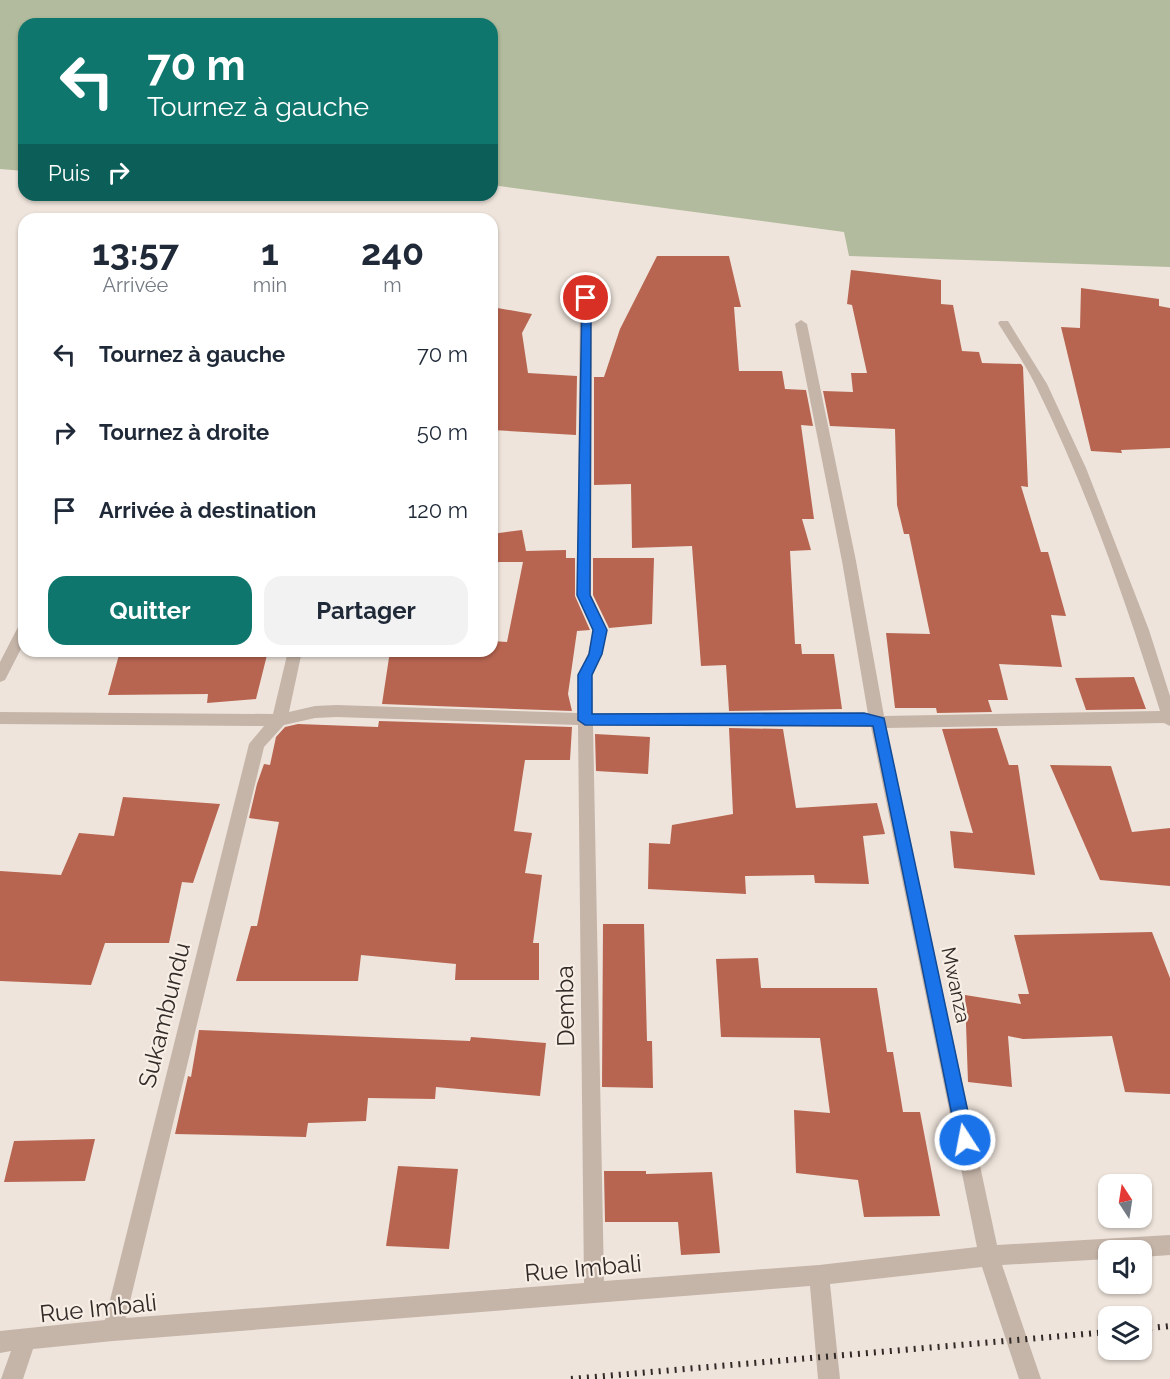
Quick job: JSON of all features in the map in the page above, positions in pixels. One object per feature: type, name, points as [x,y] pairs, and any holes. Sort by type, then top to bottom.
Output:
[{"type":"street","name":"Demba","points":[[586,298],[584,595],[600,630],[595,654],[585,675],[594,1292]]},
{"type":"street","points":[[0,718],[279,720],[315,712],[336,711],[585,720],[864,719],[879,722],[1170,718],[1142,630],[1080,468],[1041,384],[1004,323]]},
{"type":"street","name":"Mwanza","points":[[801,324],[879,722],[989,1256],[1030,1379]]},
{"type":"street","points":[[0,676],[18,641]]},
{"type":"street","points":[[279,720],[294,657]]},
{"type":"street","name":"Sukambundu","points":[[113,1330],[257,744],[279,720]]},
{"type":"street","name":"Rue Imbali","points":[[0,1342],[113,1330],[819,1275],[989,1256],[1170,1245]]},
{"type":"street","points":[[819,1275],[829,1379]]},
{"type":"street","points":[[12,1379],[25,1340]]},
{"type":"green space","points":[[0,0],[1170,0],[1170,267],[849,256],[844,232],[498,186],[498,18],[18,18],[18,170],[0,169]]},
{"type":"building","points":[[657,256],[729,256],[741,307],[734,307],[739,371],[782,371],[785,389],[806,390],[813,426],[801,425],[814,519],[802,519],[811,550],[790,551],[795,644],[801,644],[802,654],[834,654],[842,709],[729,711],[726,665],[701,666],[692,546],[632,548],[631,484],[594,485],[594,377],[604,377],[620,329]]},
{"type":"building","points":[[851,270],[941,280],[941,304],[953,305],[962,351],[979,352],[982,363],[1021,364],[1023,367],[1028,487],[1021,486],[1041,552],[1048,552],[1066,616],[1051,615],[1062,667],[999,664],[1008,700],[988,700],[992,712],[937,713],[936,708],[895,708],[886,633],[930,634],[909,534],[904,534],[897,505],[895,429],[830,426],[823,391],[853,392],[851,373],[867,373],[852,305],[847,304]]},
{"type":"building","points":[[1081,288],[1159,299],[1159,306],[1170,308],[1170,448],[1121,450],[1122,453],[1091,451],[1061,327],[1080,328]]},
{"type":"building","points":[[498,308],[532,314],[522,333],[528,373],[577,376],[576,435],[498,430]]},
{"type":"building","points":[[522,530],[526,551],[566,550],[566,558],[575,558],[575,596],[590,630],[577,631],[568,694],[572,711],[382,704],[389,657],[498,657],[498,641],[507,642],[523,562],[498,562],[498,533]]},
{"type":"building","points":[[593,558],[654,558],[652,624],[609,628],[593,595]]},
{"type":"building","points":[[118,657],[266,657],[256,699],[207,703],[208,694],[108,695]]},
{"type":"building","points":[[1134,677],[1146,709],[1086,710],[1075,678]]},
{"type":"building","points":[[379,721],[572,727],[570,760],[525,760],[514,831],[532,833],[525,873],[542,875],[533,943],[539,943],[539,980],[455,980],[456,964],[361,955],[358,981],[236,981],[251,926],[257,926],[279,822],[249,818],[264,764],[270,765],[276,737],[285,727],[298,724],[378,727]]},
{"type":"building","points":[[729,728],[783,729],[796,808],[877,803],[885,834],[863,836],[869,884],[815,883],[814,875],[745,876],[746,894],[648,889],[649,843],[670,844],[672,825],[733,814]]},
{"type":"building","points":[[997,728],[1009,765],[1018,765],[1035,875],[954,868],[950,831],[973,833],[942,729]]},
{"type":"building","points":[[595,734],[650,737],[648,774],[596,771]]},
{"type":"building","points":[[1050,765],[1111,766],[1132,832],[1170,828],[1170,886],[1100,880]]},
{"type":"building","points":[[123,797],[220,804],[193,883],[182,882],[169,943],[105,943],[91,985],[0,981],[0,871],[61,875],[79,833],[114,836]]},
{"type":"building","points":[[603,924],[644,924],[647,1041],[652,1041],[653,1088],[602,1087]]},
{"type":"building","points":[[1152,932],[1170,978],[1170,1094],[1125,1092],[1112,1036],[1023,1039],[1008,1036],[1012,1087],[968,1082],[965,995],[1021,1004],[1018,994],[1029,994],[1014,935]]},
{"type":"building","points":[[758,958],[761,988],[877,988],[887,1052],[893,1052],[903,1112],[920,1112],[940,1216],[864,1217],[858,1180],[796,1173],[794,1110],[830,1113],[820,1038],[721,1037],[716,959]]},
{"type":"building","points":[[199,1030],[470,1041],[471,1037],[546,1043],[540,1096],[436,1087],[435,1099],[368,1098],[366,1121],[308,1123],[306,1137],[175,1134],[188,1076],[191,1077]]},
{"type":"building","points":[[95,1139],[85,1181],[4,1182],[14,1141]]},
{"type":"building","points":[[398,1166],[458,1169],[449,1249],[386,1246]]},
{"type":"building","points":[[604,1171],[646,1171],[646,1174],[712,1172],[720,1253],[681,1255],[678,1222],[605,1222]]},
{"type":"railway","points":[[1152,1328],[1170,1326]]},
{"type":"railway","points":[[571,1379],[1098,1333]]},
{"type":"route","points":[[586,298],[584,595],[600,630],[595,654],[585,675],[585,720],[864,719],[879,722],[965,1140]]}]
